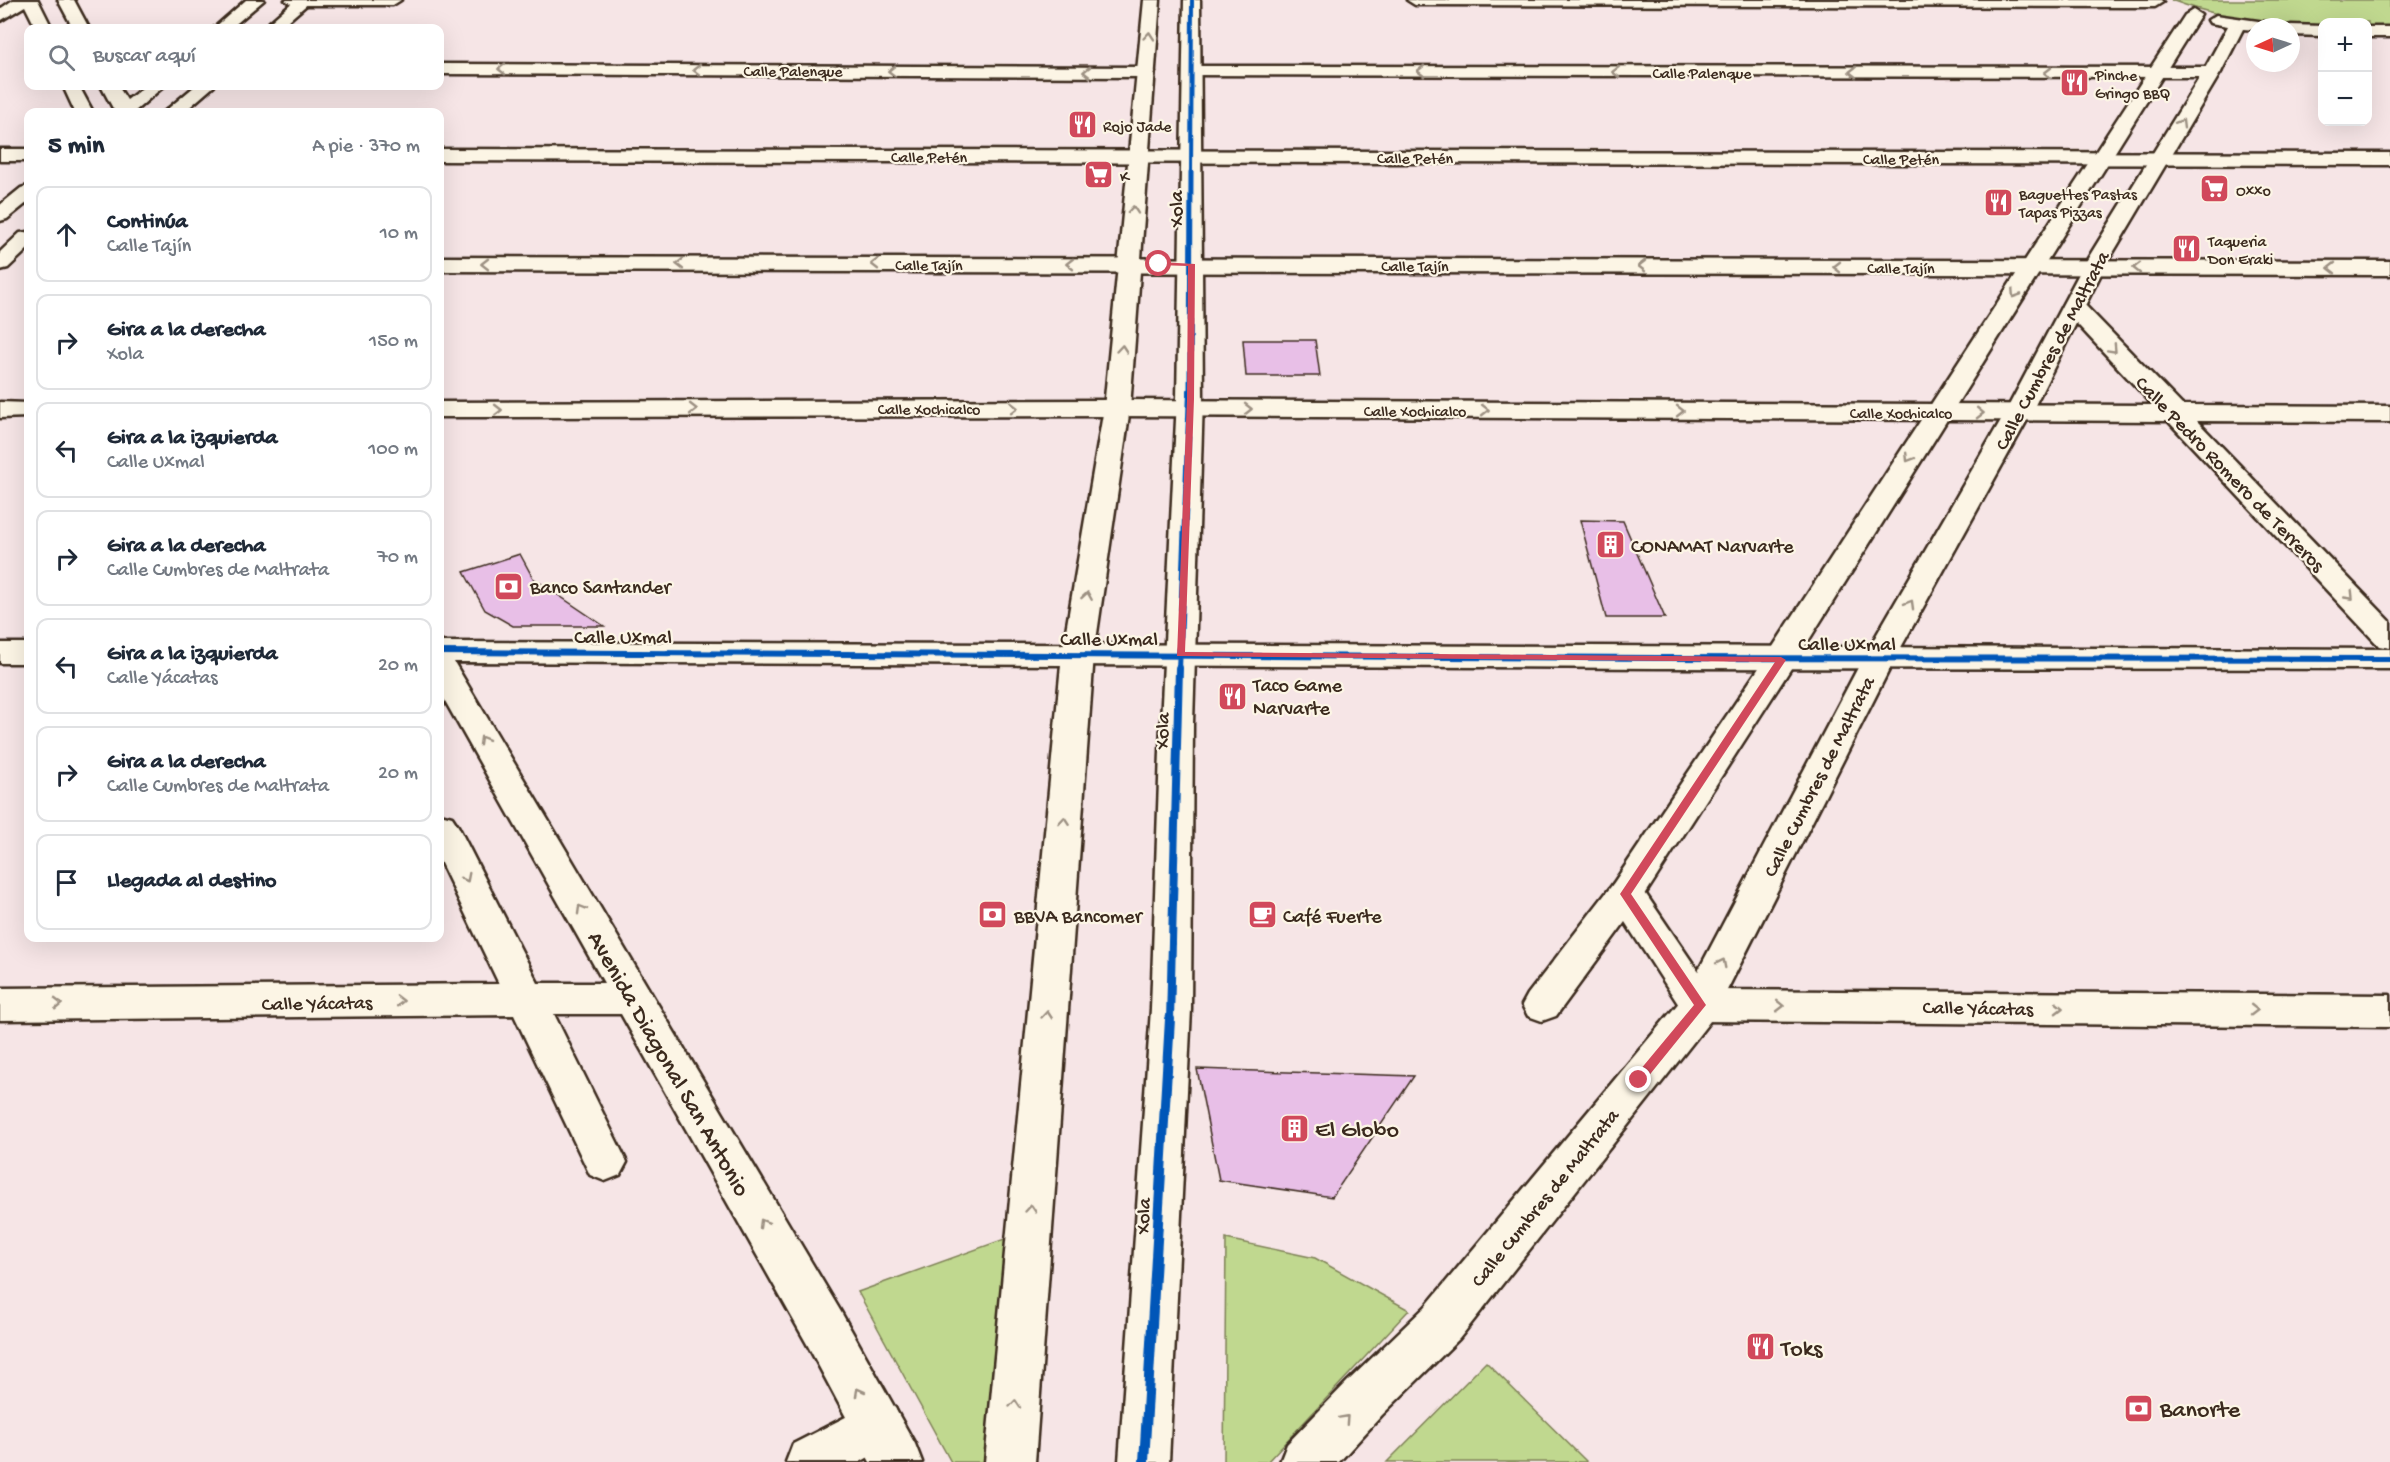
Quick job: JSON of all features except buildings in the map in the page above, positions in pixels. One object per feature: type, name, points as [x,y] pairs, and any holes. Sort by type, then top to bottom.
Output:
[{"type":"street","points":[[0,16],[24,0]]},
{"type":"street","points":[[30,0],[42,24]]},
{"type":"street","points":[[66,0],[79,24]]},
{"type":"street","points":[[227,24],[256,0]]},
{"type":"street","points":[[293,0],[393,0]]},
{"type":"street","points":[[276,24],[304,0]]},
{"type":"street","name":"Xola","points":[[1011,1462],[1078,654],[1117,408],[1152,0]]},
{"type":"street","name":"Xola","points":[[1144,1462],[1171,1009],[1180,654],[1190,409],[1192,0]]},
{"type":"street","points":[[1415,0],[2153,1],[2193,15],[2246,24]]},
{"type":"street","points":[[1542,1005],[1626,894],[1781,660],[2193,15]]},
{"type":"street","points":[[2300,30],[2318,31]]},
{"type":"street","name":"Calle Cumbres de Maltrata","points":[[1305,1462],[1365,1398],[1442,1323],[1700,1005],[1878,660],[2018,413],[2093,268],[2212,72],[2246,31]]},
{"type":"street","points":[[2372,32],[2390,32]]},
{"type":"street","name":"Calle Palenque","points":[[444,69],[1146,72]]},
{"type":"street","name":"Calle Palenque","points":[[1193,71],[2212,72]]},
{"type":"street","points":[[73,90],[82,108]]},
{"type":"street","points":[[112,90],[122,108]]},
{"type":"street","points":[[129,108],[150,90]]},
{"type":"street","points":[[178,108],[200,90]]},
{"type":"street","points":[[0,155],[24,155]]},
{"type":"street","name":"Calle Petén","points":[[444,155],[2390,159]]},
{"type":"street","points":[[0,215],[24,195]]},
{"type":"street","points":[[0,264],[24,242]]},
{"type":"street","points":[[0,264],[24,266]]},
{"type":"street","name":"Calle Tajín","points":[[444,264],[2390,268]]},
{"type":"street","name":"Calle Pedro Romero de Terreros","points":[[2073,306],[2390,639]]},
{"type":"street","name":"Calle Xochicalco","points":[[444,410],[1117,408],[2390,414]]},
{"type":"street","points":[[0,410],[24,410]]},
{"type":"street","name":"Calle Uxmal","points":[[444,652],[1180,654],[1781,660],[2390,660]]},
{"type":"street","points":[[0,653],[24,653]]},
{"type":"street","name":"Avenida Diagonal San Antonio","points":[[444,672],[818,1318],[887,1444]]},
{"type":"street","points":[[444,834],[605,1162]]},
{"type":"street","points":[[1626,894],[1700,1005]]},
{"type":"street","name":"Calle Yácatas","points":[[0,1004],[633,998]]},
{"type":"street","name":"Calle Yácatas","points":[[1700,1005],[2390,1011]]},
{"type":"street","points":[[811,1462],[887,1444]]},
{"type":"green space","points":[[2171,0],[2390,0],[2390,27],[2372,27],[2372,18],[2318,18],[2318,26],[2300,25],[2300,18],[2246,19]]},
{"type":"green space","points":[[1010,1237],[987,1462],[951,1462],[858,1292]]},
{"type":"green space","points":[[1226,1239],[1315,1258],[1409,1310],[1267,1462],[1224,1462]]},
{"type":"green space","points":[[1486,1362],[1587,1462],[1387,1462]]},
{"type":"cycle path","points":[[1144,1462],[1171,1009],[1177,723],[1190,399],[1192,0]]},
{"type":"cycle path","points":[[444,652],[2390,659]]},
{"type":"place","name":"Pinche Gringo BBQ","points":[[2074,83]]},
{"type":"place","name":"Rojo Jade","points":[[1082,125]]},
{"type":"place","name":"K","points":[[1099,175]]},
{"type":"place","name":"Oxxo","points":[[2215,189]]},
{"type":"place","name":"Baguettes Pastas Tapas Pizzas","points":[[1998,202]]},
{"type":"place","name":"Taqueria Don Eraki","points":[[2187,249]]},
{"type":"place","name":"CONAMAT Narvarte","points":[[1610,545]]},
{"type":"place","name":"Banco Santander","points":[[509,586]]},
{"type":"place","name":"Taco Game Narvarte","points":[[1232,696]]},
{"type":"place","name":"BBVA Bancomer","points":[[993,915]]},
{"type":"place","name":"Café Fuerte","points":[[1262,915]]},
{"type":"place","name":"El Globo","points":[[1294,1128]]},
{"type":"place","name":"Toks","points":[[1760,1347]]},
{"type":"place","name":"Banorte","points":[[2139,1408]]},
{"type":"route","points":[[1159,264],[1192,264],[1190,399],[1180,654],[1781,660],[1626,894],[1700,1005],[1639,1080]]}]
